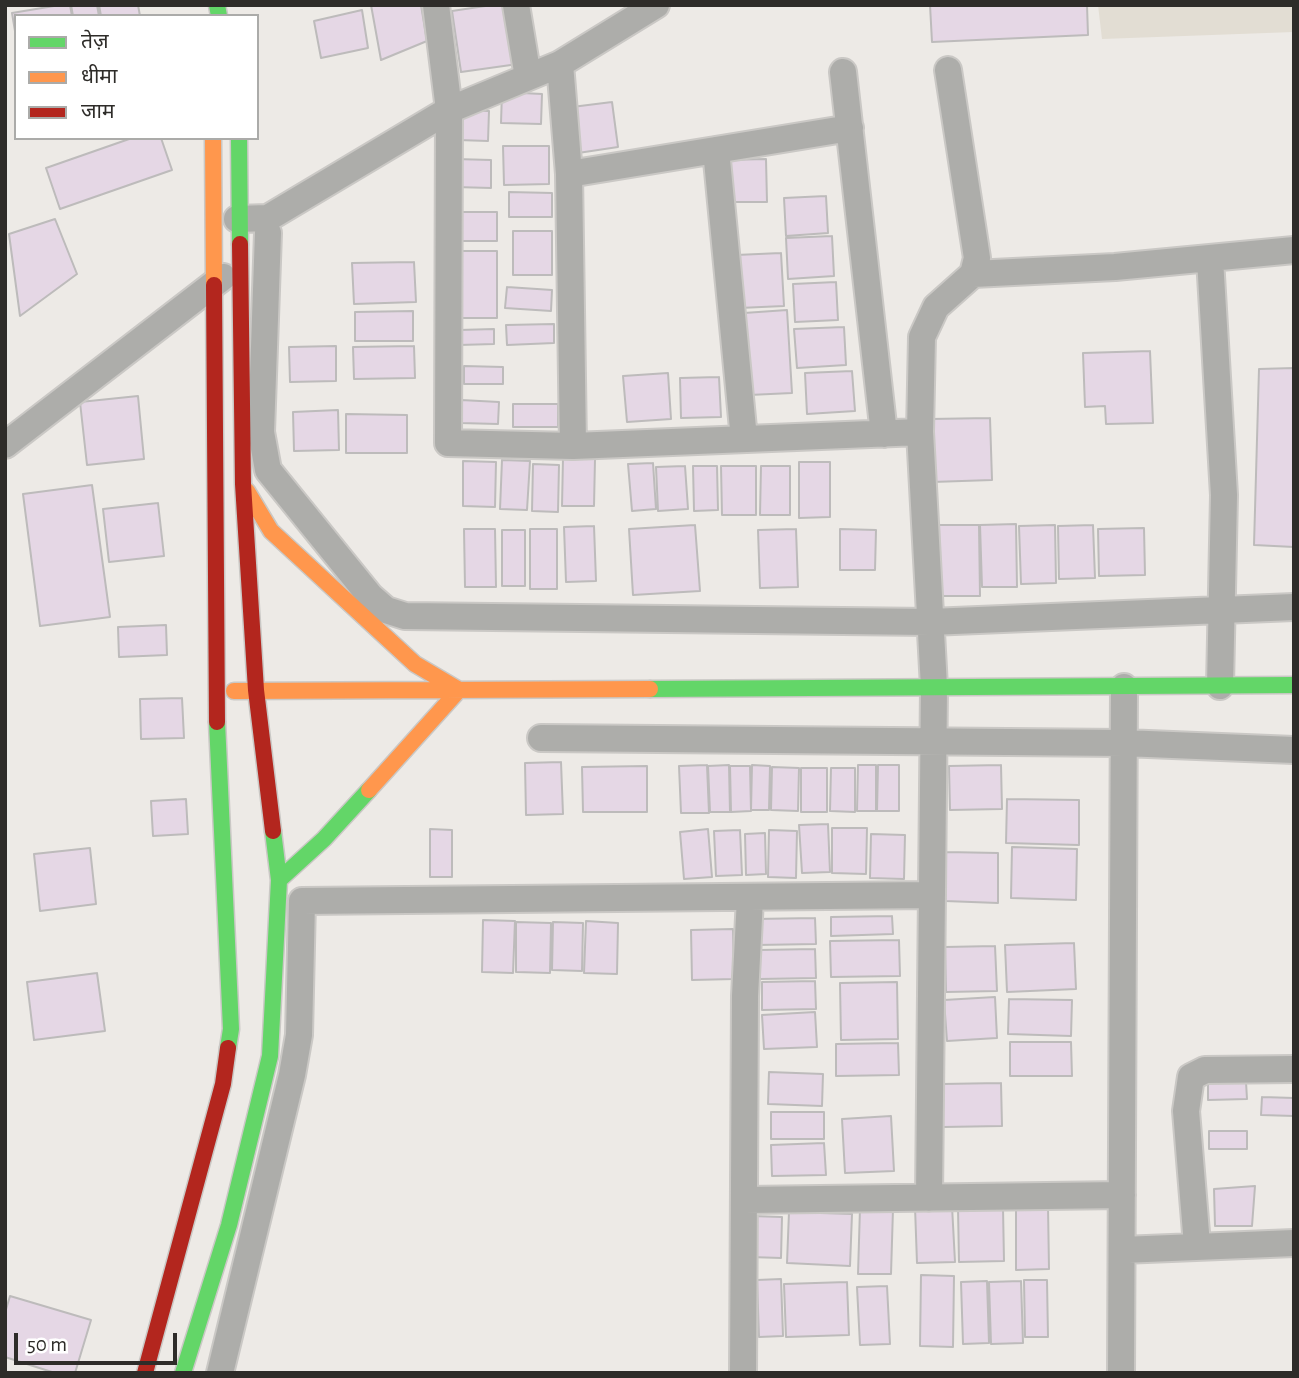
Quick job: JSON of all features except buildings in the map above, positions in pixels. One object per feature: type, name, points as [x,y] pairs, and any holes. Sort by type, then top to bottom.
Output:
[{"type":"main road","points":[[183,1373],[229,1225],[270,1056],[279,880],[256,690],[243,484],[239,265],[225,219],[213,140]]},
{"type":"main road","points":[[145,1373],[223,1084],[231,1029],[216,692],[212,286],[239,140]]},
{"type":"main road","points":[[243,484],[271,531],[415,664],[460,690]]},
{"type":"main road","points":[[216,692],[1294,685]]},
{"type":"main road","points":[[279,880],[324,839],[460,690]]},
{"type":"street","points":[[436,5],[449,110],[448,443],[573,446],[920,432]]},
{"type":"street","points":[[516,5],[528,77]]},
{"type":"street","points":[[225,219],[268,218],[449,110],[559,64],[656,5]]},
{"type":"street","points":[[559,64],[569,174],[573,446]]},
{"type":"street","points":[[948,70],[976,240],[973,274]]},
{"type":"street","points":[[843,72],[884,434]]},
{"type":"street","points":[[569,174],[850,128]]},
{"type":"street","points":[[716,150],[744,439]]},
{"type":"street","points":[[268,233],[261,432],[268,470],[370,596],[386,610],[405,616],[930,622],[1294,607]]},
{"type":"street","points":[[929,1198],[934,687],[920,432],[924,328],[936,307],[973,274],[1210,260],[1294,250]]},
{"type":"street","points":[[1210,260],[1224,495],[1220,686]]},
{"type":"street","points":[[5,445],[239,265]]},
{"type":"street","points":[[1121,1373],[1124,687]]},
{"type":"street","points":[[541,738],[1124,743],[1294,750]]},
{"type":"street","points":[[220,1373],[292,1075],[299,1035],[302,901],[932,895]]},
{"type":"street","points":[[743,1373],[745,996],[750,898]]},
{"type":"street","points":[[1197,1245],[1186,1111],[1191,1077],[1205,1070],[1294,1069]]},
{"type":"street","points":[[746,1200],[1122,1195]]},
{"type":"street","points":[[1122,1250],[1156,1251],[1197,1245],[1294,1243]]},
{"type":"shaded area","points":[[1098,5],[1294,5],[1294,32],[1102,39]]},
{"type":"traffic: fast","points":[[217,5],[219,14]]},
{"type":"traffic: fast","points":[[239,140],[240,244]]},
{"type":"traffic: fast","points":[[650,689],[1294,685]]},
{"type":"traffic: fast","points":[[217,722],[231,1029],[228,1048]]},
{"type":"traffic: fast","points":[[279,880],[324,839],[369,790]]},
{"type":"traffic: fast","points":[[183,1373],[229,1225],[270,1056],[279,880],[273,831]]},
{"type":"traffic: slow","points":[[213,140],[214,285]]},
{"type":"traffic: slow","points":[[247,491],[271,531],[415,664],[459,690],[369,790]]},
{"type":"traffic: slow","points":[[234,691],[650,689]]},
{"type":"traffic: jam","points":[[240,244],[243,484],[256,690],[273,831]]},
{"type":"traffic: jam","points":[[214,285],[217,722]]},
{"type":"traffic: jam","points":[[145,1373],[223,1084],[228,1048]]}]
